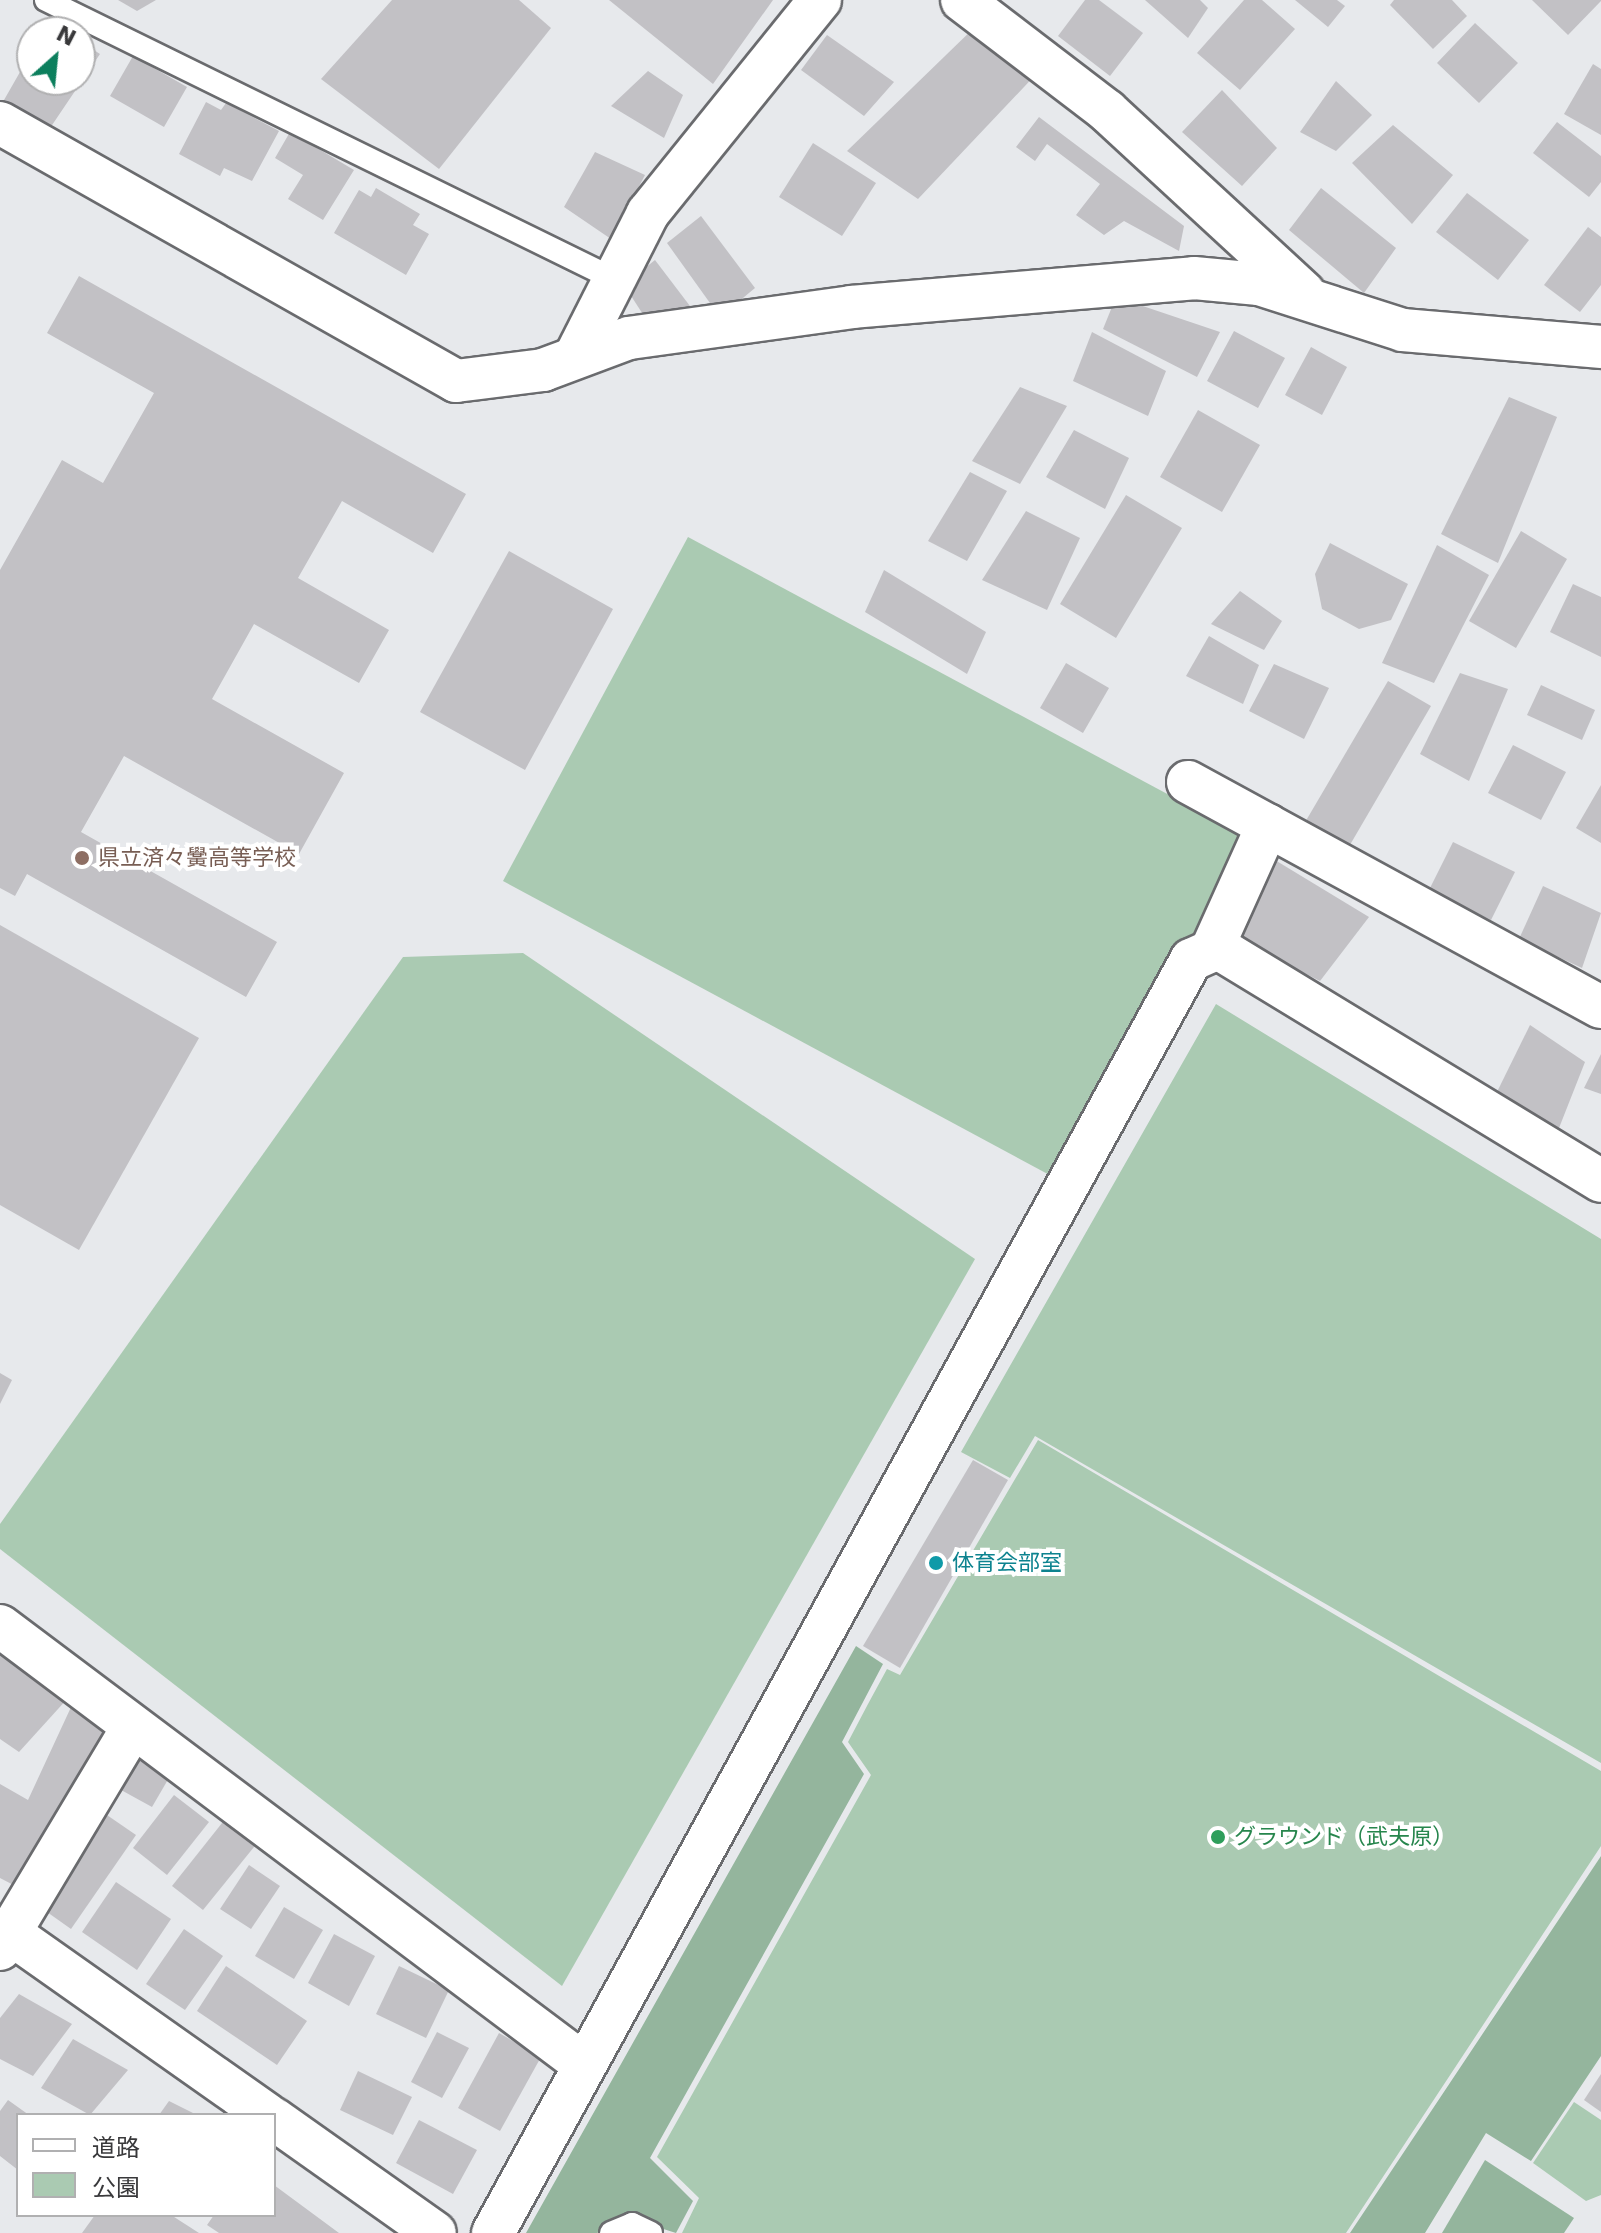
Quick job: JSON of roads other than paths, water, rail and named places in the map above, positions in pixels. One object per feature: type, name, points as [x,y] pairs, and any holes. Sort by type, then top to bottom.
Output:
[{"type":"street","points":[[577,353],[610,277],[648,213],[820,0]]},
{"type":"street","points":[[962,0],[1107,111],[1312,301]]},
{"type":"street","points":[[0,123],[456,381],[543,370],[577,353],[629,338],[851,307],[1194,278],[1259,284],[1403,330],[1601,347]]},
{"type":"street","points":[[1188,782],[1601,1007]]},
{"type":"street","points":[[1211,951],[1268,825]]},
{"type":"street","points":[[493,2233],[582,2063],[876,1545],[962,1374],[1191,960],[1218,948],[1389,1046],[1601,1181]]},
{"type":"street","points":[[0,1626],[131,1730],[582,2063]]},
{"type":"street","points":[[131,1730],[6,1941],[265,2113]]},
{"type":"street","points":[[276,2120],[435,2233]]},
{"type":"lane","points":[[46,0],[610,277]]},
{"type":"lane","points":[[611,2233],[632,2224],[651,2233]]},
{"type":"place","name":"県立済々黌高等学校","points":[[82,858]]},
{"type":"place","name":"体育会部室","points":[[936,1563]]},
{"type":"place","name":"グラウンド（武夫原）","points":[[1218,1837]]}]
